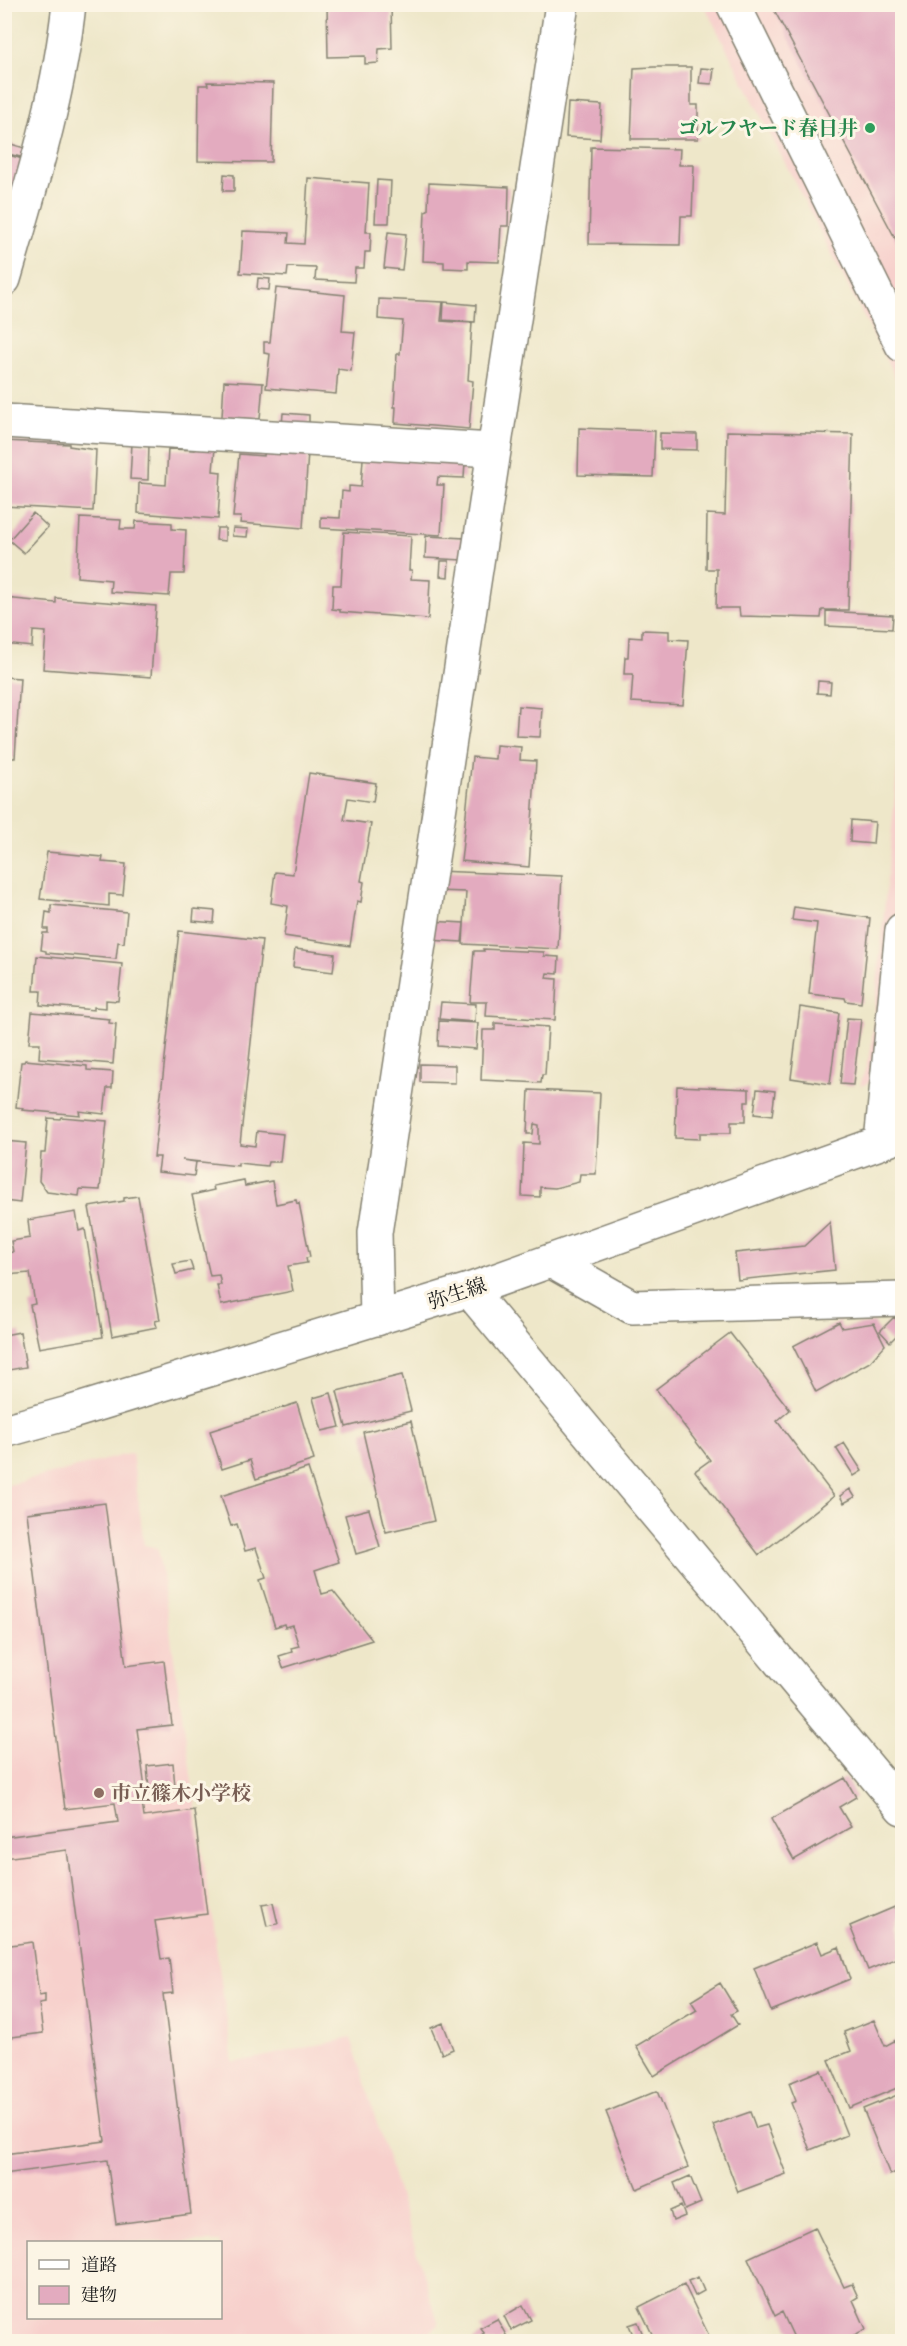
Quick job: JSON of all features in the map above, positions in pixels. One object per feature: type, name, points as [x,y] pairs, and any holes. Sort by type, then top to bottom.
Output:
[{"type":"street","points":[[4,279],[39,158],[64,45],[69,4]]},
{"type":"street","points":[[376,1319],[375,1233],[562,4]]},
{"type":"street","points":[[733,4],[903,345]]},
{"type":"street","points":[[4,421],[493,450]]},
{"type":"street","points":[[892,1138],[903,930]]},
{"type":"street","name":"弥生線","points":[[4,1431],[469,1290],[892,1138]]},
{"type":"street","points":[[551,1261],[632,1307],[903,1299]]},
{"type":"street","points":[[469,1290],[903,1808]]},
{"type":"shaded area","points":[[704,5],[902,5],[902,391]]},
{"type":"shaded area","points":[[902,721],[902,1070],[860,1086],[871,1050]]},
{"type":"shaded area","name":"市立篠木小学校","points":[[132,1453],[144,1545],[158,1548],[233,2063],[351,2038],[439,2325],[417,2342],[5,2342],[5,1486]]},
{"type":"building","points":[[327,4],[391,4],[392,48],[379,49],[378,63],[365,64],[365,56],[328,57]]},
{"type":"building","name":"ゴルフヤード春日井","points":[[771,4],[902,4],[902,251]]},
{"type":"building","points":[[691,67],[691,105],[698,105],[698,139],[631,139],[634,68]]},
{"type":"building","points":[[701,68],[714,69],[712,84],[699,83]]},
{"type":"building","points":[[207,82],[273,83],[271,162],[198,161],[199,85],[208,85]]},
{"type":"building","points":[[568,103],[602,105],[600,139],[566,137]]},
{"type":"building","points":[[4,142],[28,149],[25,158],[4,153]]},
{"type":"building","points":[[591,147],[680,149],[679,165],[694,165],[692,216],[681,216],[680,245],[589,244]]},
{"type":"building","points":[[5,154],[26,160],[16,195],[9,192],[7,198],[15,200],[5,235]]},
{"type":"building","points":[[224,174],[234,175],[234,191],[223,191]]},
{"type":"building","points":[[308,178],[369,183],[366,232],[371,232],[370,252],[365,252],[364,268],[355,268],[354,282],[315,280],[316,268],[288,267],[287,276],[240,273],[243,231],[289,233],[288,243],[304,244]]},
{"type":"building","points":[[377,180],[391,181],[389,223],[375,223]]},
{"type":"building","points":[[429,183],[509,187],[508,226],[501,226],[499,262],[468,261],[468,269],[444,268],[444,262],[423,261],[425,211],[428,210]]},
{"type":"building","points":[[388,232],[406,234],[402,270],[384,268]]},
{"type":"building","points":[[258,278],[270,279],[269,290],[257,289]]},
{"type":"building","points":[[276,288],[345,295],[342,331],[355,332],[351,371],[338,369],[336,394],[266,388],[270,354],[264,353],[264,342],[270,342]]},
{"type":"building","points":[[379,299],[443,302],[441,321],[472,323],[468,380],[473,381],[469,429],[395,423],[397,354],[400,354],[403,321],[378,319]]},
{"type":"building","points":[[444,302],[476,305],[475,322],[443,320]]},
{"type":"building","points":[[224,381],[263,383],[260,419],[222,417]]},
{"type":"building","points":[[283,413],[309,415],[309,428],[282,426]]},
{"type":"building","points":[[579,428],[655,431],[653,477],[578,475]]},
{"type":"building","points":[[727,431],[853,434],[848,610],[822,610],[821,618],[740,616],[739,608],[716,608],[717,569],[706,569],[707,514],[725,515]]},
{"type":"building","points":[[660,433],[697,434],[697,450],[660,449]]},
{"type":"building","points":[[4,441],[69,444],[69,446],[96,450],[93,511],[4,506]]},
{"type":"building","points":[[132,443],[149,444],[148,480],[130,479]]},
{"type":"building","points":[[196,447],[215,448],[213,471],[221,472],[218,519],[138,513],[139,483],[166,485],[168,449],[195,450]]},
{"type":"building","points":[[265,449],[308,452],[303,528],[240,523],[241,517],[233,517],[239,454],[264,456]]},
{"type":"building","points":[[363,459],[465,462],[464,478],[438,477],[437,485],[444,485],[441,535],[321,528],[321,517],[340,518],[342,491],[349,492],[349,486],[361,487]]},
{"type":"building","points":[[33,513],[48,527],[24,553],[9,540]]},
{"type":"building","points":[[80,518],[121,520],[120,529],[135,529],[136,521],[172,523],[172,529],[186,530],[184,574],[171,574],[169,596],[110,592],[111,580],[77,577]]},
{"type":"building","points":[[217,528],[225,528],[225,541],[216,540]]},
{"type":"building","points":[[233,528],[248,529],[247,537],[232,536]]},
{"type":"building","points":[[344,532],[411,536],[409,570],[412,570],[411,579],[430,580],[428,619],[340,612],[340,610],[332,609],[333,585],[341,585]]},
{"type":"building","points":[[426,536],[465,538],[463,560],[425,558]]},
{"type":"building","points":[[441,561],[449,561],[448,577],[440,576]]},
{"type":"building","points":[[4,598],[56,603],[56,598],[156,606],[151,677],[43,669],[46,632],[33,631],[32,647],[4,644]]},
{"type":"building","points":[[826,611],[893,615],[892,629],[826,626]]},
{"type":"building","points":[[642,630],[669,631],[669,639],[688,640],[683,705],[631,702],[633,674],[624,674],[625,657],[628,657],[629,637],[642,638]]},
{"type":"building","points":[[4,677],[20,678],[15,758],[4,758]]},
{"type":"building","points":[[818,681],[831,682],[830,694],[817,693]]},
{"type":"building","points":[[518,706],[542,708],[540,737],[516,736]]},
{"type":"building","points":[[496,745],[521,747],[520,760],[536,761],[529,867],[461,861],[472,757],[495,759]]},
{"type":"building","points":[[309,773],[376,783],[373,802],[348,798],[344,820],[371,824],[361,881],[364,882],[361,902],[357,901],[350,946],[284,936],[288,906],[271,903],[275,872],[293,874]]},
{"type":"building","points":[[851,820],[875,822],[873,844],[850,842]]},
{"type":"building","points":[[47,852],[103,857],[102,862],[126,864],[123,895],[109,894],[109,906],[40,899]]},
{"type":"building","points":[[436,871],[562,876],[558,949],[463,944],[466,892],[435,891]]},
{"type":"building","points":[[51,905],[127,912],[124,943],[118,942],[116,959],[46,953],[41,950],[43,933],[48,933],[48,929],[44,929],[46,912],[51,913]]},
{"type":"building","points":[[794,907],[870,918],[861,1003],[846,1001],[845,998],[809,994],[817,923],[792,920]]},
{"type":"building","points":[[194,909],[215,911],[214,923],[193,921]]},
{"type":"building","points":[[430,921],[464,923],[462,942],[429,940]]},
{"type":"building","points":[[179,931],[262,940],[240,1144],[255,1146],[257,1131],[283,1134],[280,1162],[268,1162],[267,1166],[238,1163],[238,1166],[182,1160],[196,1162],[194,1176],[158,1172],[160,1157],[154,1157]]},
{"type":"building","points":[[295,949],[335,954],[333,972],[293,967]]},
{"type":"building","points":[[483,949],[544,952],[544,956],[559,957],[558,974],[547,973],[546,978],[557,979],[555,1020],[486,1016],[487,1002],[470,1002],[474,951],[484,951]]},
{"type":"building","points":[[37,956],[122,964],[118,1001],[106,1000],[106,1008],[94,1007],[94,1010],[40,1005],[41,991],[34,991]]},
{"type":"building","points":[[441,1002],[476,1004],[475,1022],[439,1019]]},
{"type":"building","points":[[800,1007],[839,1013],[830,1084],[791,1078]]},
{"type":"building","points":[[32,1012],[110,1019],[109,1023],[116,1024],[113,1064],[39,1058],[40,1043],[29,1043]]},
{"type":"building","points":[[847,1018],[861,1019],[853,1085],[840,1084]]},
{"type":"building","points":[[439,1021],[478,1023],[476,1049],[438,1046]]},
{"type":"building","points":[[495,1023],[548,1027],[545,1075],[542,1075],[541,1083],[481,1080],[483,1030],[495,1030]]},
{"type":"building","points":[[25,1060],[87,1066],[87,1070],[113,1072],[112,1088],[107,1088],[104,1114],[79,1111],[80,1115],[22,1110],[23,1108],[16,1107],[21,1062]]},
{"type":"building","points":[[420,1064],[455,1065],[455,1083],[420,1082]]},
{"type":"building","points":[[677,1086],[749,1089],[749,1102],[745,1102],[745,1122],[731,1122],[731,1133],[700,1133],[700,1139],[675,1138]]},
{"type":"building","points":[[757,1089],[775,1091],[772,1116],[754,1114]]},
{"type":"building","points":[[529,1090],[600,1093],[596,1174],[580,1174],[579,1182],[555,1188],[540,1187],[540,1197],[522,1196],[524,1143],[539,1144],[539,1125],[534,1124],[533,1134],[527,1134]]},
{"type":"building","points":[[61,1117],[107,1121],[100,1190],[80,1189],[79,1196],[47,1192],[39,1181],[41,1153],[45,1153],[48,1118],[60,1119]]},
{"type":"building","points":[[4,1141],[26,1143],[20,1203],[4,1201]]},
{"type":"building","points":[[244,1180],[245,1186],[272,1181],[276,1204],[296,1200],[297,1204],[299,1203],[310,1257],[306,1258],[307,1263],[288,1266],[293,1291],[221,1305],[217,1285],[221,1285],[219,1275],[210,1276],[192,1195],[214,1190],[213,1186]]},
{"type":"building","points":[[138,1196],[160,1320],[155,1321],[157,1327],[112,1336],[89,1207],[124,1201],[124,1198]]},
{"type":"building","points":[[76,1212],[79,1231],[85,1229],[103,1337],[39,1348],[30,1305],[35,1304],[30,1273],[5,1275],[4,1253],[13,1252],[11,1241],[30,1238],[28,1220]]},
{"type":"building","points":[[830,1222],[835,1270],[738,1280],[735,1253],[804,1246]]},
{"type":"building","points":[[190,1261],[193,1270],[176,1274],[173,1264]]},
{"type":"building","points":[[894,1317],[902,1326],[902,1330],[890,1342],[880,1331]]},
{"type":"building","points":[[839,1322],[842,1328],[874,1323],[885,1345],[870,1362],[816,1392],[793,1346]]},
{"type":"building","points":[[20,1332],[26,1367],[9,1370],[4,1349],[4,1335]]},
{"type":"building","points":[[730,1333],[790,1410],[777,1421],[834,1496],[759,1555],[695,1471],[710,1460],[656,1389]]},
{"type":"building","points":[[402,1375],[411,1411],[346,1427],[337,1391]]},
{"type":"building","points":[[331,1393],[340,1427],[322,1431],[313,1398]]},
{"type":"building","points":[[297,1403],[314,1460],[256,1479],[250,1460],[222,1469],[210,1431]]},
{"type":"building","points":[[411,1421],[434,1521],[386,1532],[363,1432]]},
{"type":"building","points":[[844,1443],[862,1471],[854,1476],[836,1448]]},
{"type":"building","points":[[308,1468],[339,1562],[315,1570],[322,1594],[333,1591],[372,1640],[283,1668],[279,1656],[292,1652],[291,1648],[299,1646],[292,1625],[285,1627],[284,1624],[275,1627],[260,1580],[266,1578],[256,1548],[245,1551],[237,1524],[231,1526],[221,1496]]},
{"type":"building","points":[[850,1489],[855,1497],[844,1503],[840,1496]]},
{"type":"building","points":[[105,1503],[126,1666],[164,1661],[172,1725],[137,1729],[146,1795],[141,1796],[144,1817],[194,1810],[207,1914],[155,1921],[161,1959],[169,1958],[173,1993],[163,1994],[191,2214],[116,2224],[107,2160],[4,2174],[4,2154],[105,2141],[67,1850],[4,1858],[4,1837],[118,1822],[115,1803],[65,1809],[27,1513]]},
{"type":"building","points":[[369,1509],[380,1547],[356,1554],[345,1515]]},
{"type":"building","points":[[173,1763],[175,1787],[149,1791],[147,1766]]},
{"type":"building","points":[[845,1778],[856,1797],[839,1807],[851,1827],[794,1860],[771,1819]]},
{"type":"building","points":[[273,1903],[278,1924],[267,1926],[262,1905]]},
{"type":"building","points":[[902,1904],[902,1956],[868,1970],[850,1926]]},
{"type":"building","points":[[32,1942],[39,1996],[45,1995],[45,2003],[39,2004],[43,2033],[4,2038],[4,1946]]},
{"type":"building","points":[[817,1942],[822,1954],[839,1947],[850,1979],[771,2011],[754,1968]]},
{"type":"building","points":[[720,1983],[737,2011],[731,2014],[738,2025],[654,2076],[636,2046],[697,2010],[691,2001]]},
{"type":"building","points":[[874,2020],[885,2046],[896,2040],[902,2055],[902,2058],[897,2061],[902,2074],[902,2086],[849,2108],[829,2060],[851,2051],[844,2032]]},
{"type":"building","points":[[443,2023],[453,2049],[442,2054],[431,2028]]},
{"type":"building","points":[[821,2070],[847,2135],[810,2150],[791,2103],[796,2101],[789,2083]]},
{"type":"building","points":[[657,2091],[688,2167],[637,2189],[606,2112]]},
{"type":"building","points":[[902,2093],[902,2169],[890,2175],[863,2109]]},
{"type":"building","points":[[750,2112],[756,2128],[767,2125],[786,2174],[738,2192],[713,2125]]},
{"type":"building","points":[[690,2176],[701,2203],[685,2210],[674,2183]]},
{"type":"building","points":[[681,2206],[685,2216],[673,2221],[670,2211]]},
{"type":"building","points":[[815,2227],[844,2287],[852,2284],[858,2297],[853,2300],[866,2329],[841,2342],[796,2342],[782,2312],[775,2316],[748,2258]]},
{"type":"building","points":[[698,2277],[704,2291],[695,2296],[688,2281]]},
{"type":"building","points":[[684,2284],[712,2342],[656,2342],[639,2307]]},
{"type":"building","points":[[523,2305],[531,2320],[511,2330],[504,2316]]},
{"type":"building","points":[[497,2319],[507,2337],[500,2340],[501,2342],[472,2342],[484,2333],[480,2328]]},
{"type":"building","points":[[638,2322],[643,2335],[635,2340],[629,2325]]},
{"type":"place","name":"ゴルフヤード春日井","points":[[870,128]]},
{"type":"place","name":"市立篠木小学校","points":[[99,1793]]}]
